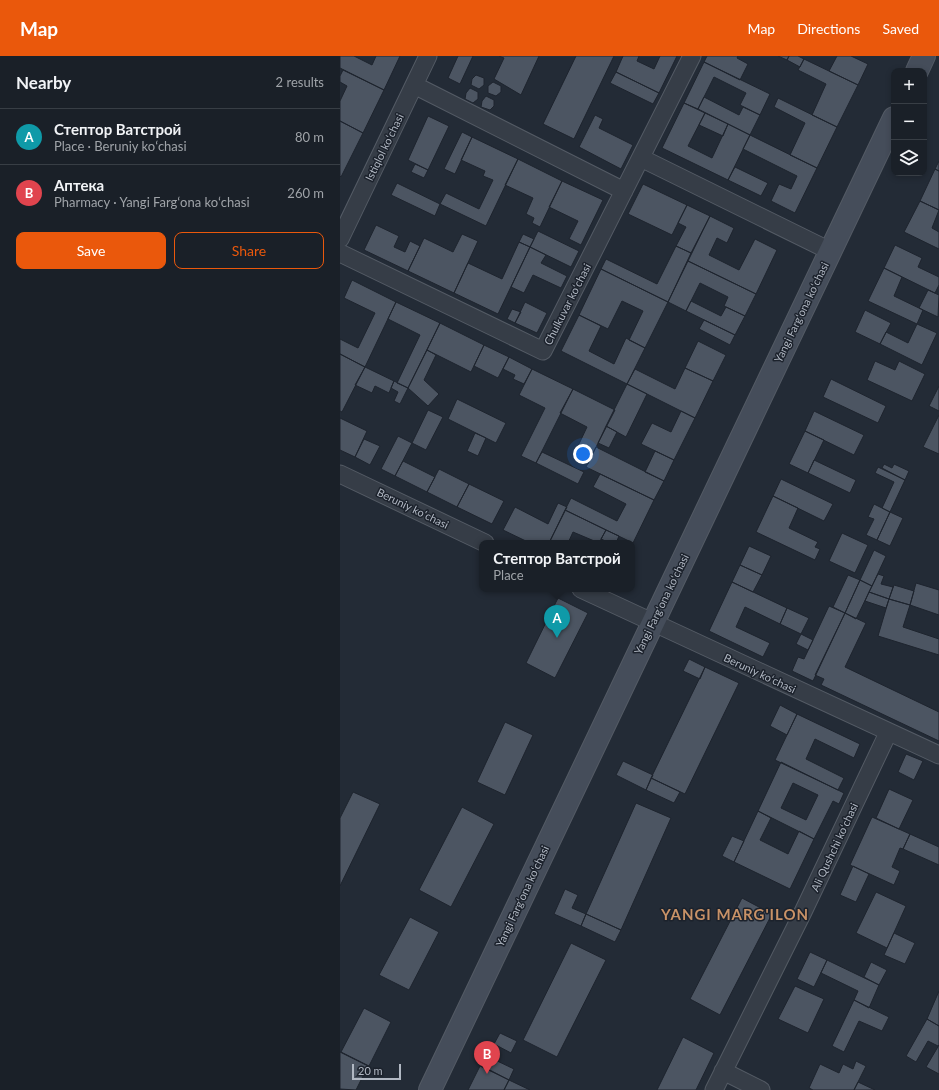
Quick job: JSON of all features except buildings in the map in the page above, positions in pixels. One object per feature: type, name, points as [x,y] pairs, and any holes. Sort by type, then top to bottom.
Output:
[{"type":"main road","points":[[918,68],[924,56]]},
{"type":"main road","name":"Yangi Fargʻona koʻchasi","points":[[430,1090],[891,124]]},
{"type":"street","name":"Istiqlol koʻchasi","points":[[340,239],[428,56]]},
{"type":"street","name":"Chulkuvar koʻchasi","points":[[340,253],[543,351],[692,56]]},
{"type":"street","points":[[414,85],[624,191]]},
{"type":"street","points":[[641,158],[830,251]]},
{"type":"street","name":"Beruniy koʻchasi","points":[[340,474],[479,540]]},
{"type":"street","name":"Beruniy koʻchasi","points":[[587,592],[939,756]]},
{"type":"street","name":"Ali Qushchi koʻchasi","points":[[714,1090],[803,912],[888,732]]},
{"type":"street","points":[[723,1071],[761,1090]]},
{"type":"place","name":"Стептор Ватстрой","points":[[557,638]]},
{"type":"place","name":"Аптека","points":[[487,1074]]},
{"type":"district","name":"YANGI MARG'ILON","points":[[735,914]]}]
